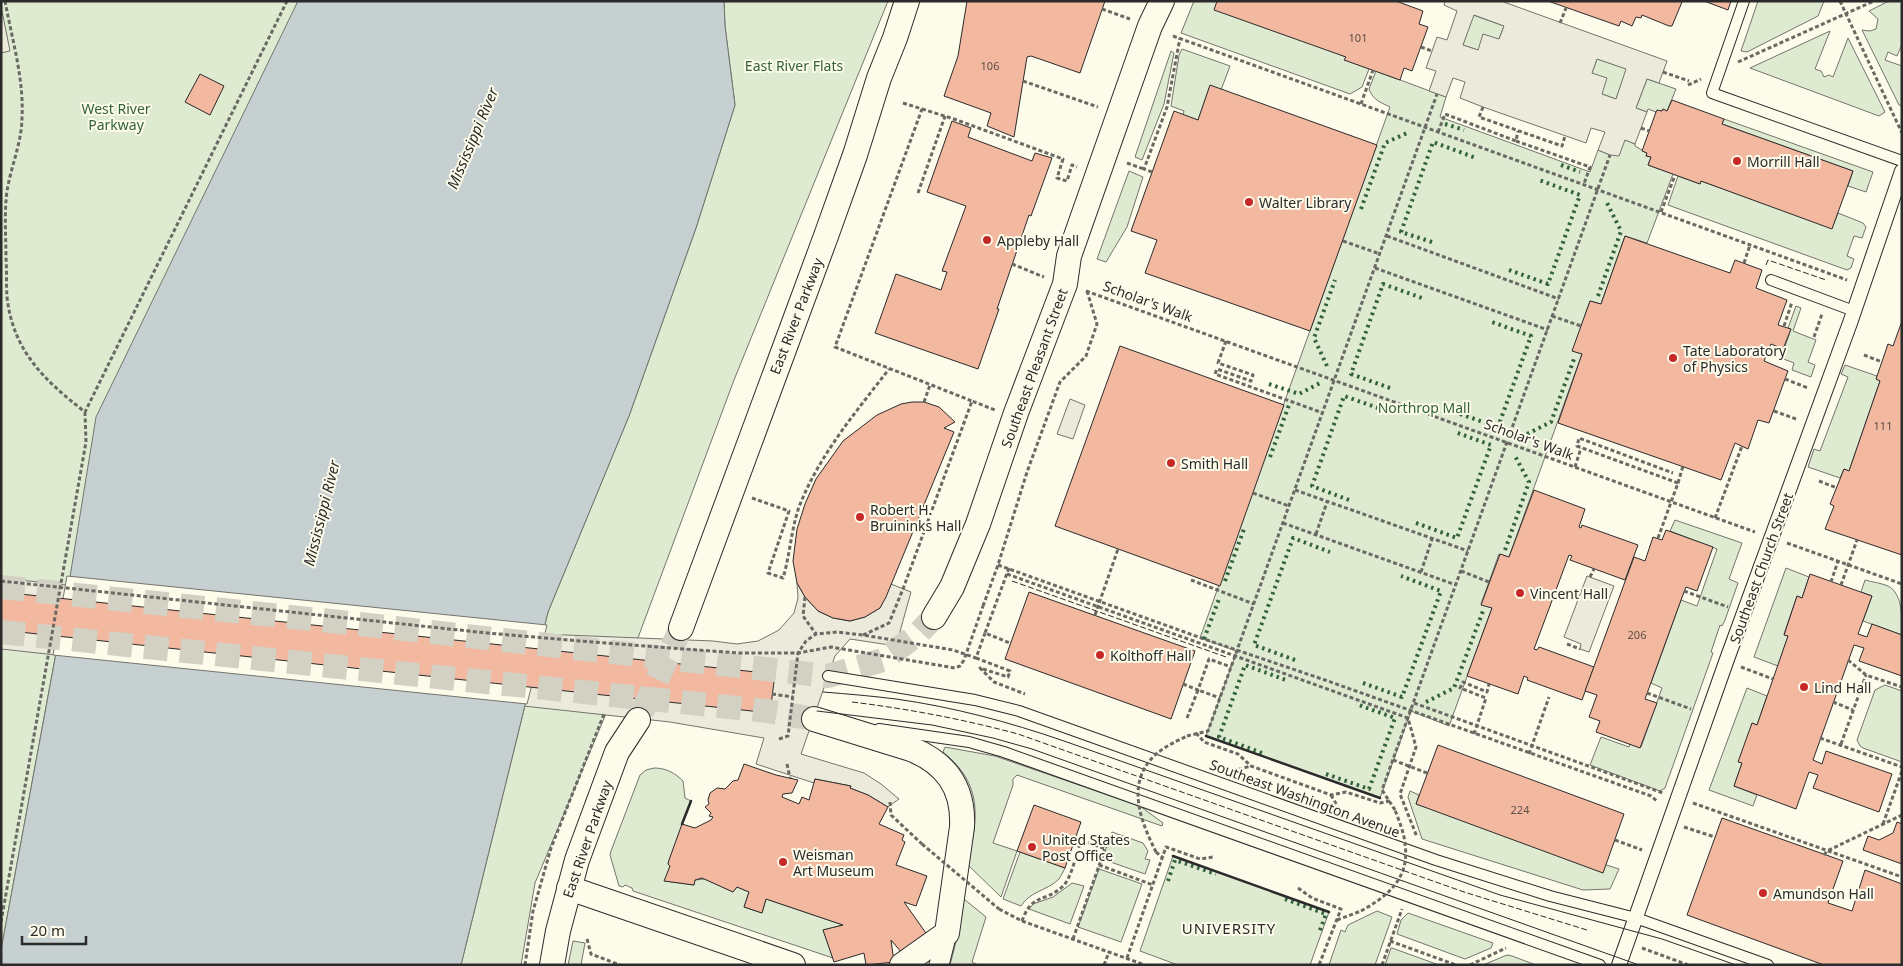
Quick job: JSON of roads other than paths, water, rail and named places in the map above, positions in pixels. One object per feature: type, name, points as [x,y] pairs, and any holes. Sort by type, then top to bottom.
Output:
[{"type":"street","name":"East River Parkway","points":[[681,628],[826,236],[906,1]]},
{"type":"street","name":"Southeast Pleasant Street","points":[[934,617],[952,587],[978,524],[1016,413],[1066,284],[1069,256],[1150,26],[1162,1]]},
{"type":"street","name":"Southeast Church Street","points":[[1619,965],[1854,311],[1902,171]]},
{"type":"street","points":[[814,719],[926,755],[950,778],[959,795],[963,811],[962,827],[947,933],[939,965]]},
{"type":"street","name":"East River Parkway","points":[[552,965],[556,937],[577,860],[617,752],[638,720]]},
{"type":"street","points":[[569,888],[793,965]]},
{"type":"street","points":[[902,965],[947,933]]},
{"type":"lane","points":[[1744,1],[1712,92],[1902,161]]},
{"type":"lane","points":[[1771,280],[1854,311]]},
{"type":"lane","name":"Southeast Washington Avenue","points":[[828,676],[966,698],[1019,711],[1461,868],[1550,896],[1636,918],[1768,965]]},
{"type":"lane","points":[[814,719],[969,742],[1004,752],[1600,965]]},
{"type":"water","name":"Mississippi River","points":[[298,1],[724,1],[725,26],[735,105],[696,228],[629,416],[548,612],[461,965],[1,965],[1,950],[69,583],[96,417]]},
{"type":"tunnel","points":[[1,587],[359,624],[828,676],[883,660],[918,634],[934,617]]},
{"type":"tunnel","points":[[642,712],[681,628]]},
{"type":"tunnel","points":[[1,632],[767,711],[814,719]]},
{"type":"tram line","points":[[823,692],[917,702],[981,716],[1023,728],[1500,895],[1662,939],[1736,965]]},
{"type":"tram line","points":[[817,711],[932,725],[993,738],[1032,749],[1639,965]]},
{"type":"place","name":"Morrill Hall","points":[[1737,161]]},
{"type":"place","name":"Walter Library","points":[[1249,202]]},
{"type":"place","name":"Appleby Hall","points":[[987,240]]},
{"type":"place","name":"Tate Laboratory of Physics","points":[[1673,358]]},
{"type":"place","name":"Smith Hall","points":[[1171,463]]},
{"type":"place","name":"Robert H. Bruininks Hall","points":[[860,517]]},
{"type":"place","name":"Vincent Hall","points":[[1520,593]]},
{"type":"place","name":"Kolthoff Hall","points":[[1100,655]]},
{"type":"place","name":"Lind Hall","points":[[1804,687]]},
{"type":"place","name":"United States Post Office","points":[[1032,847]]},
{"type":"place","name":"Weisman Art Museum","points":[[783,862]]},
{"type":"place","name":"Amundson Hall","points":[[1763,893]]},
{"type":"district","name":"UNIVERSITY","points":[[1229,928]]},
{"type":"park label","name":"East River Flats","points":[[794,65]]},
{"type":"park label","name":"West River Parkway","points":[[116,116]]},
{"type":"park label","name":"Northrop Mall","points":[[1424,407]]}]
